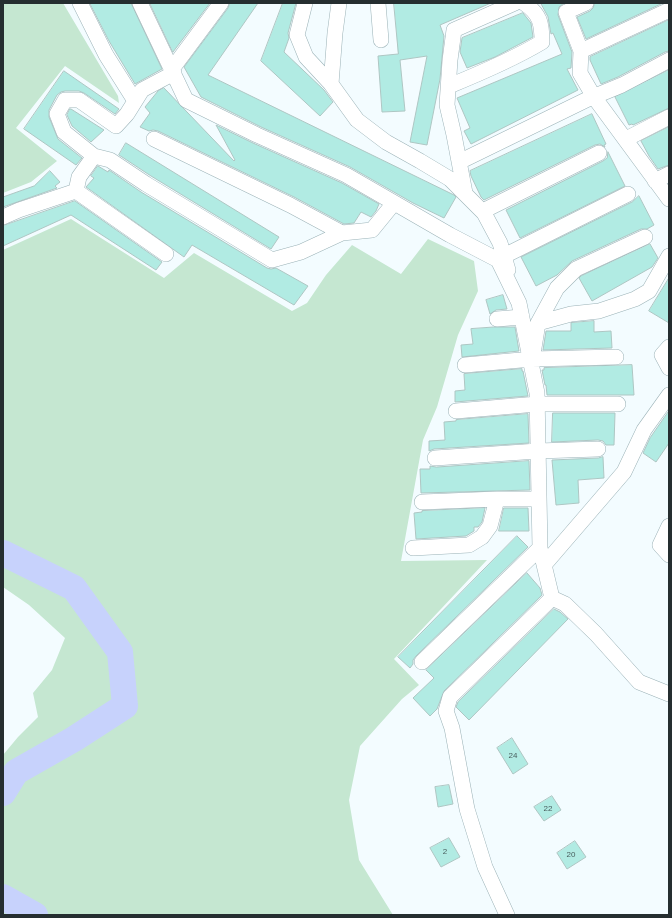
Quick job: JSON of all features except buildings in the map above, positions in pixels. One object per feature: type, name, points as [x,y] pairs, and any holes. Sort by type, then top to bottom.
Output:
[{"type":"street","points":[[80,3],[106,55],[135,101]]},
{"type":"street","points":[[140,3],[186,100],[256,135],[346,175],[498,260],[520,310]]},
{"type":"street","points":[[221,3],[173,71],[142,90],[116,126],[79,100],[65,100],[57,114],[64,132],[94,156],[110,160],[272,260],[300,252],[342,233],[372,230],[394,203]]},
{"type":"street","points":[[305,3],[297,35],[306,57],[331,84],[357,120],[386,142],[450,179],[483,211],[500,243],[520,310],[537,392],[540,548],[552,598]]},
{"type":"street","points":[[331,84],[339,3]]},
{"type":"street","points":[[378,3],[381,40]]},
{"type":"street","points":[[465,194],[447,105],[454,30],[515,3]]},
{"type":"street","points":[[449,86],[497,66],[542,42],[542,24],[533,9],[524,3]]},
{"type":"street","points":[[586,3],[564,8],[581,51],[580,73],[594,97],[669,199]]},
{"type":"street","points":[[581,51],[669,10]]},
{"type":"street","points":[[459,162],[588,98],[594,97],[622,84],[669,60]]},
{"type":"street","points":[[626,139],[669,117]]},
{"type":"street","points":[[154,139],[290,205],[342,233]]},
{"type":"street","points":[[483,211],[600,153]]},
{"type":"street","points":[[76,191],[79,177],[94,156]]},
{"type":"street","points":[[655,181],[669,174]]},
{"type":"street","points":[[3,217],[19,210],[76,191]]},
{"type":"street","points":[[76,191],[166,254]]},
{"type":"street","points":[[504,256],[628,194]]},
{"type":"street","points":[[531,359],[538,323],[557,288],[576,269],[645,236]]},
{"type":"street","points":[[538,323],[571,314],[599,311],[635,299],[649,291],[669,256]]},
{"type":"street","points":[[498,319],[520,310]]},
{"type":"street","points":[[669,347],[662,355],[669,368]]},
{"type":"street","points":[[465,365],[531,359],[616,357]]},
{"type":"street","points":[[544,565],[624,472],[644,430],[669,395]]},
{"type":"street","points":[[456,411],[537,404],[618,404]]},
{"type":"street","points":[[434,458],[538,451],[598,449]]},
{"type":"street","points":[[412,548],[468,545],[482,537],[490,526],[497,499]]},
{"type":"street","points":[[422,502],[539,499]]},
{"type":"street","points":[[669,526],[660,545],[669,555]]},
{"type":"street","points":[[422,662],[540,548]]},
{"type":"street","points":[[552,598],[565,604],[596,634],[639,682],[669,694]]},
{"type":"street","points":[[507,915],[485,867],[467,809],[452,728],[446,711],[450,697],[552,598]]},
{"type":"green space","points":[[3,3],[63,3],[118,96],[119,103],[65,66],[16,128],[57,161],[31,182],[3,193]]},
{"type":"green space","points":[[71,219],[164,278],[194,253],[292,311],[307,303],[326,275],[352,245],[401,274],[428,239],[474,261],[478,291],[458,335],[437,407],[423,440],[401,561],[487,560],[394,659],[419,685],[402,699],[360,746],[349,800],[359,860],[393,915],[3,915],[3,755],[38,717],[33,693],[52,670],[65,638],[29,605],[3,587],[3,250]]},
{"type":"waterway","points":[[3,553],[74,588],[120,652],[125,706],[74,739],[16,772],[3,793]]},
{"type":"waterway","points":[[3,897],[35,915]]}]
